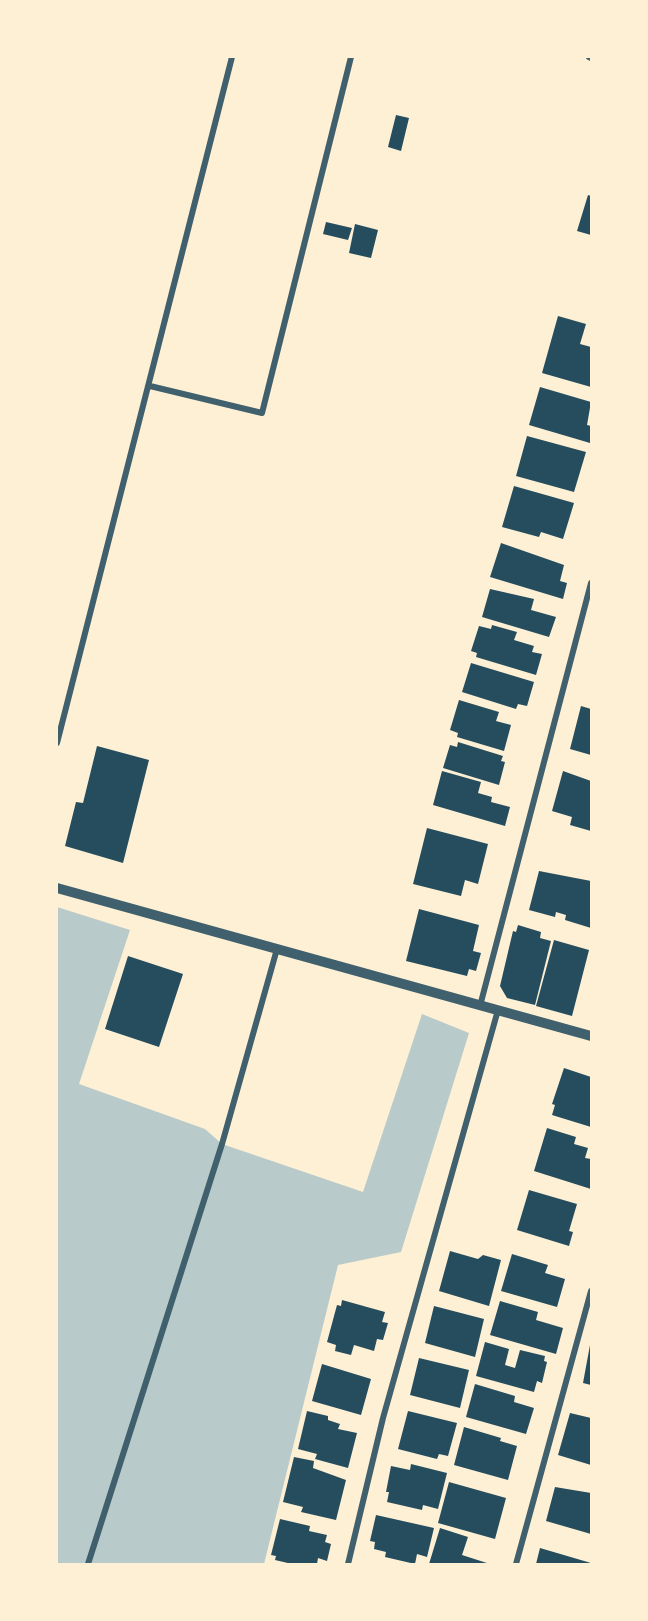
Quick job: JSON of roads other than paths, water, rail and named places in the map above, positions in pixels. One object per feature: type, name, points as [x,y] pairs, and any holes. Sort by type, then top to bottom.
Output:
[{"type":"street","points":[[57,743],[150,386],[232,57]]},
{"type":"street","points":[[150,386],[262,413],[351,57]]},
{"type":"street","points":[[480,1006],[591,584]]},
{"type":"street","points":[[57,888],[591,1036]]},
{"type":"street","points":[[88,1564],[222,1144],[277,949]]},
{"type":"street","points":[[348,1564],[383,1418],[498,1010]]},
{"type":"street","points":[[516,1564],[591,1291]]}]
